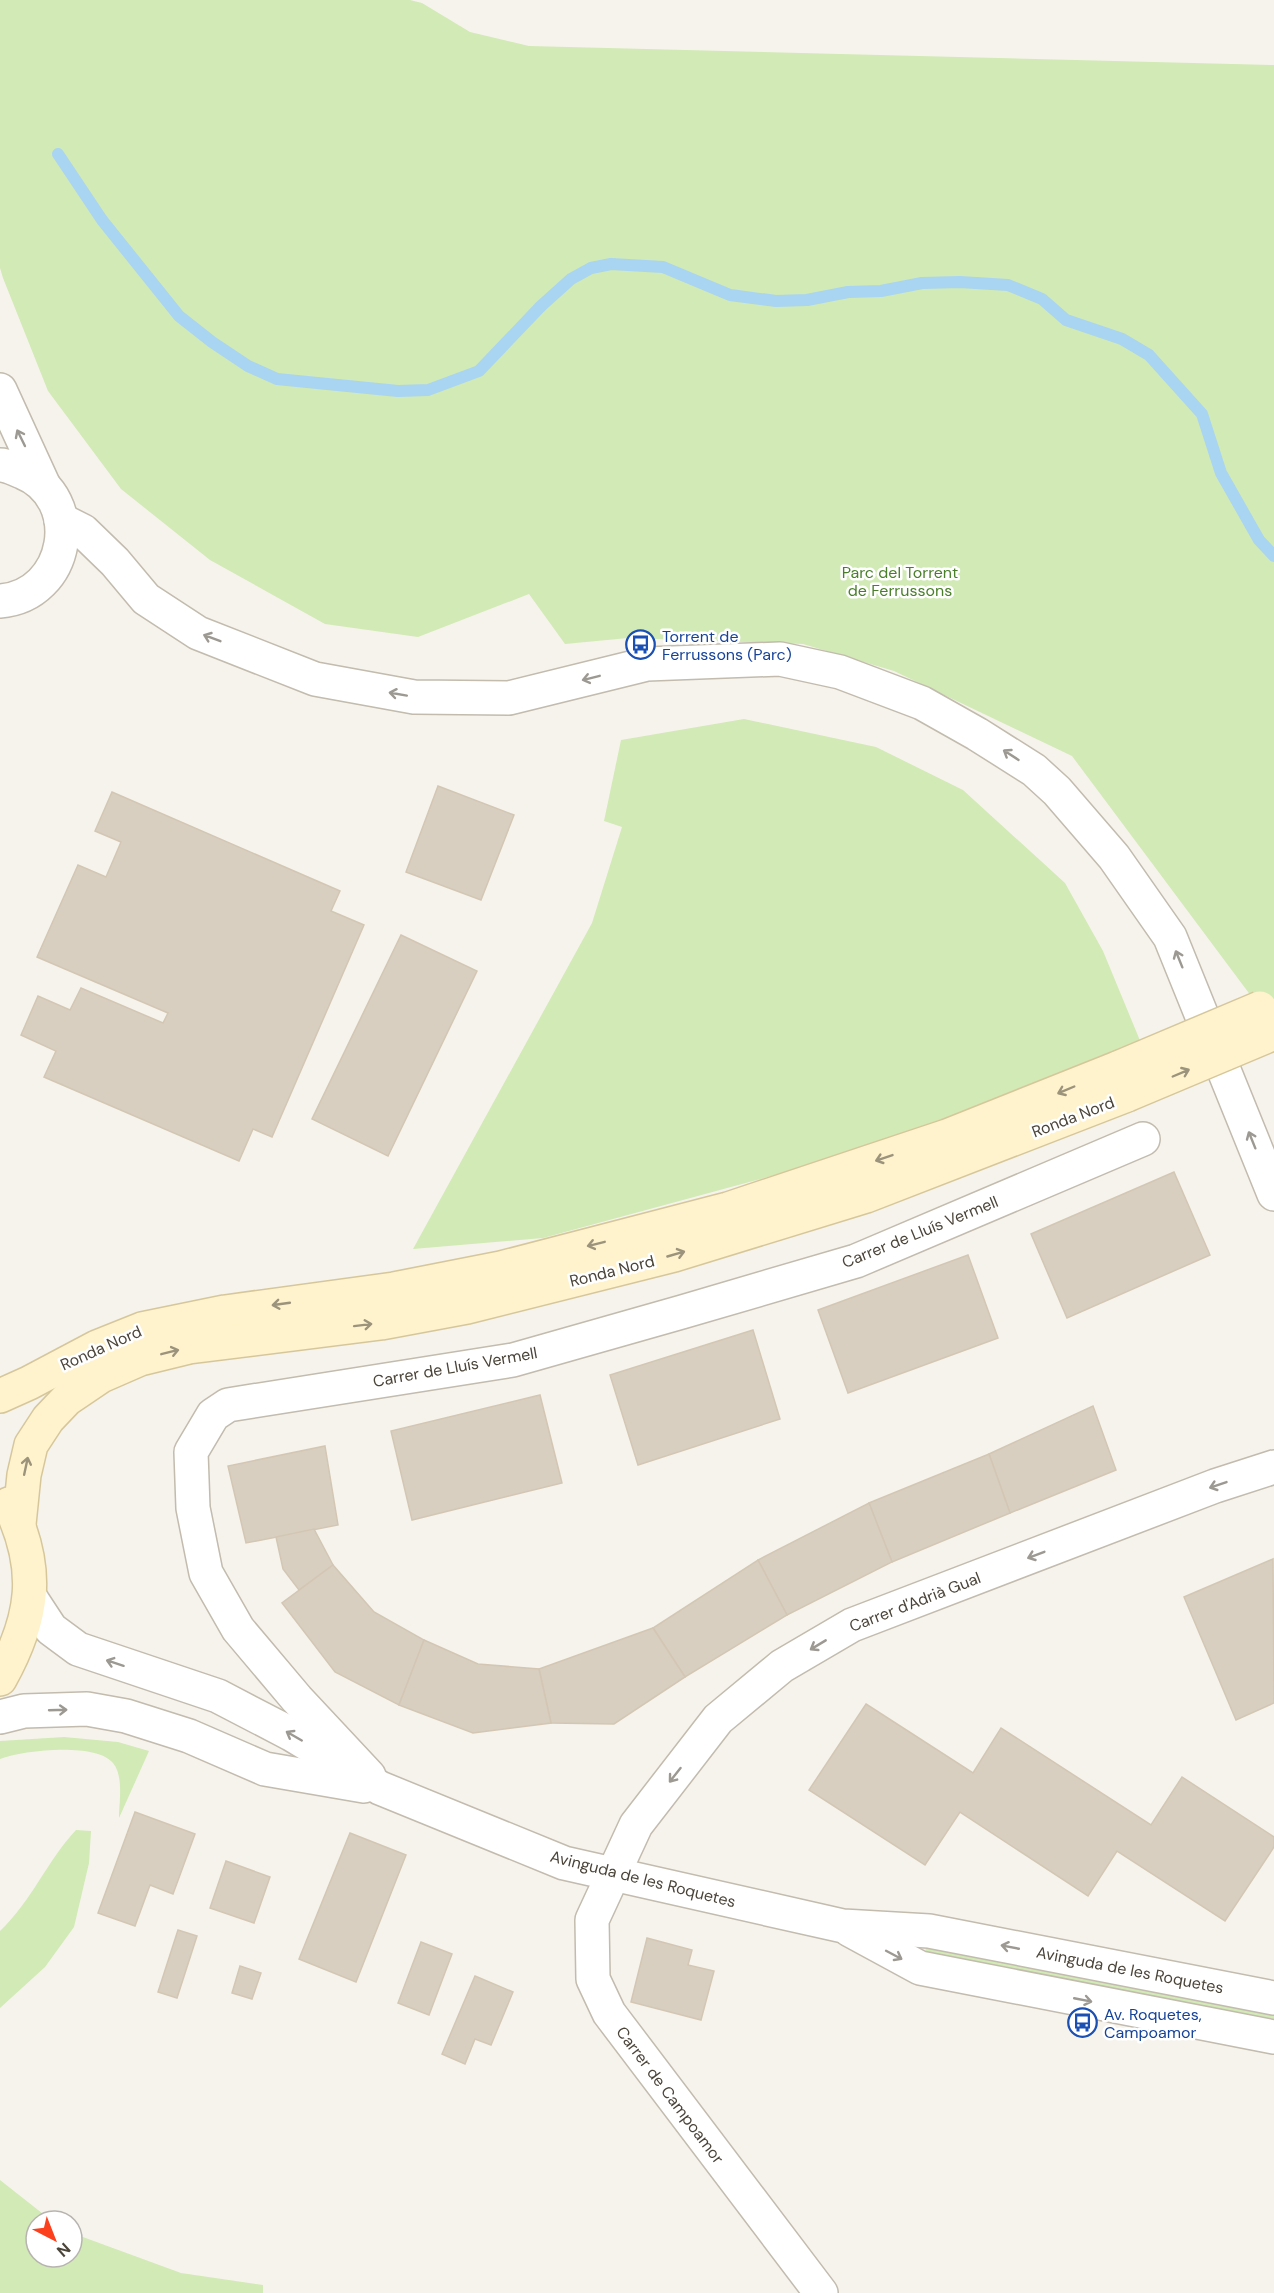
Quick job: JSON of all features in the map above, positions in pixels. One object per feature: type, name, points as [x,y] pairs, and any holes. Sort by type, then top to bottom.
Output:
[{"type":"main road","name":"Ronda Nord","points":[[19,1524],[24,1475],[31,1445],[48,1419],[67,1399],[101,1376],[140,1359],[189,1347],[381,1323],[467,1307],[674,1255],[866,1196],[1124,1081],[1270,1020]]},
{"type":"main road","name":"Ronda Nord","points":[[0,1396],[97,1347],[142,1329],[225,1312],[394,1289],[501,1268],[728,1209],[947,1136],[1124,1081]]},
{"type":"main road","points":[[0,1490],[19,1524],[25,1544],[30,1597],[20,1638],[0,1679]]},
{"type":"street","points":[[0,390],[61,519],[62,544],[57,564],[37,588],[2,602]]},
{"type":"street","points":[[0,465],[7,465],[30,475],[44,486]]},
{"type":"street","points":[[61,519],[83,531],[115,562],[146,599],[198,633],[315,679],[414,697],[509,698],[647,664],[780,659],[840,672],[922,703],[1034,770],[1057,791],[1114,857],[1170,937],[1274,1194]]},
{"type":"street","name":"Carrer de Lluís Vermell","points":[[380,1788],[297,1699],[238,1629],[206,1573],[193,1508],[191,1452],[213,1415],[228,1405],[513,1360],[856,1261],[1143,1139]]},
{"type":"street","name":"Carrer d'Adrià Gual","points":[[612,1874],[636,1825],[718,1719],[782,1666],[852,1625],[1215,1486],[1274,1467]]},
{"type":"street","name":"Avinguda de les Roquetes","points":[[30,1597],[51,1629],[78,1649],[218,1696],[291,1734],[380,1788],[564,1863],[843,1926],[929,1931],[1274,1998]]},
{"type":"street","name":"Avinguda de les Roquetes","points":[[0,1718],[24,1712],[87,1709],[126,1716],[189,1736],[265,1769],[380,1788]]},
{"type":"street","name":"Carrer de Campoamor","points":[[612,1874],[592,1920],[593,1979],[609,2013],[821,2293]]},
{"type":"street","name":"Avinguda de les Roquetes","points":[[843,1926],[921,1968],[1274,2037]]},
{"type":"green space","name":"Parc del Torrent de Ferrussons","points":[[0,0],[410,0],[422,3],[470,32],[529,46],[1274,65],[1274,1002],[1260,1008],[1072,756],[894,671],[803,644],[628,638],[565,644],[529,594],[418,637],[325,624],[210,560],[121,489],[48,391],[3,278],[0,268]]},
{"type":"green space","points":[[744,719],[876,747],[963,790],[1065,883],[1103,951],[1141,1043],[1029,1088],[841,1157],[543,1238],[413,1249],[592,923],[622,827],[604,821],[621,740]]},
{"type":"green space","points":[[64,1737],[118,1742],[149,1751],[119,1818],[119,1775],[113,1763],[104,1756],[76,1750],[59,1750],[25,1753],[0,1759],[0,1741]]},
{"type":"green space","points":[[76,1830],[91,1831],[89,1863],[74,1927],[45,1967],[0,2008],[0,1931],[21,1907]]},
{"type":"green space","points":[[926,1946],[1274,2012],[1274,2024],[925,1956]]},
{"type":"green space","points":[[0,2180],[37,2209],[24,2209],[24,2269],[84,2269],[84,2237],[181,2273],[263,2285],[263,2293],[0,2293]]},
{"type":"building","points":[[438,786],[514,815],[481,900],[406,872]]},
{"type":"building","points":[[112,792],[340,891],[331,911],[364,925],[272,1137],[253,1129],[239,1161],[44,1077],[56,1051],[21,1035],[38,996],[70,1010],[81,988],[163,1023],[168,1013],[37,957],[78,865],[106,877],[121,842],[95,831]]},
{"type":"building","points":[[401,935],[477,971],[388,1156],[312,1119]]},
{"type":"building","points":[[1174,1172],[1210,1255],[1067,1318],[1031,1234]]},
{"type":"building","points":[[968,1255],[998,1338],[848,1393],[818,1310]]},
{"type":"building","points":[[753,1330],[780,1419],[638,1465],[610,1375]]},
{"type":"building","points":[[540,1395],[562,1483],[412,1520],[391,1431]]},
{"type":"building","points":[[1093,1406],[1116,1470],[1010,1513],[989,1454]]},
{"type":"building","points":[[325,1446],[338,1525],[246,1543],[228,1466]]},
{"type":"building","points":[[989,1454],[1010,1513],[892,1562],[869,1503]]},
{"type":"building","points":[[869,1503],[892,1562],[787,1615],[758,1560]]},
{"type":"building","points":[[314,1529],[333,1565],[299,1590],[283,1569],[276,1537]]},
{"type":"building","points":[[1273,1559],[1274,1703],[1236,1720],[1184,1597]]},
{"type":"building","points":[[758,1560],[787,1615],[685,1677],[653,1628]]},
{"type":"building","points":[[333,1565],[374,1612],[424,1640],[399,1705],[335,1672],[282,1603]]},
{"type":"building","points":[[653,1628],[685,1677],[614,1724],[551,1723],[539,1669]]},
{"type":"building","points":[[424,1640],[478,1664],[539,1669],[551,1723],[473,1733],[399,1705]]},
{"type":"building","points":[[866,1704],[973,1773],[1001,1728],[1151,1825],[1182,1777],[1274,1837],[1274,1847],[1225,1921],[1117,1851],[1088,1896],[960,1812],[925,1865],[809,1790]]},
{"type":"building","points":[[135,1812],[195,1834],[173,1894],[150,1885],[135,1926],[98,1913]]},
{"type":"building","points":[[350,1833],[406,1855],[356,1982],[299,1959]]},
{"type":"building","points":[[226,1861],[270,1877],[254,1923],[210,1908]]},
{"type":"building","points":[[178,1930],[197,1936],[177,1998],[158,1992]]},
{"type":"building","points":[[647,1938],[692,1950],[688,1965],[714,1971],[701,2020],[631,2002]]},
{"type":"building","points":[[421,1942],[452,1954],[429,2015],[398,2003]]},
{"type":"building","points":[[240,1966],[261,1973],[252,1999],[232,1993]]},
{"type":"building","points":[[475,1976],[513,1992],[491,2045],[475,2039],[465,2064],[442,2054]]},
{"type":"waterway","points":[[58,154],[102,220],[179,316],[248,366],[277,379],[398,391],[428,390],[479,371],[541,306],[571,279],[591,268],[611,264],[663,267],[730,295],[776,301],[807,300],[848,292],[881,291],[922,283],[960,282],[1008,285],[1042,299],[1066,320],[1122,339],[1149,355],[1202,414],[1221,473],[1259,540],[1274,556]]},
{"type":"place","name":"Torrent de Ferrussons (Parc)","points":[[641,645]]},
{"type":"place","name":"Av. Roquetes, Campoamor","points":[[1083,2023]]}]
